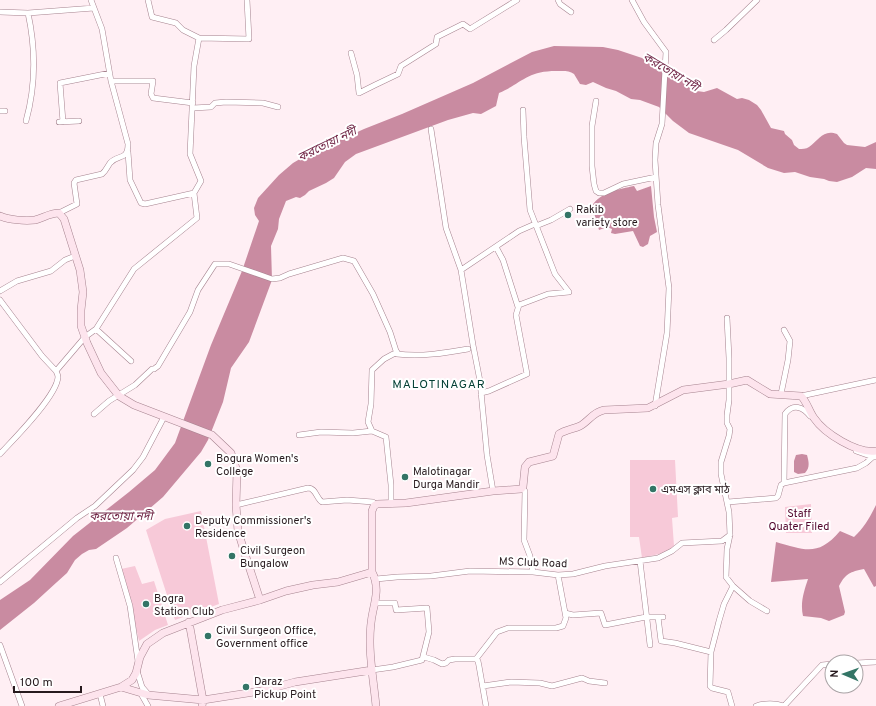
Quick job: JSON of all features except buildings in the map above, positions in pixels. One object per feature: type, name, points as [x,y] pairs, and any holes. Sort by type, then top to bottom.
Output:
[{"type":"street","points":[[91,0],[102,29],[111,81],[128,144],[130,180],[141,203],[145,204],[194,193]]},
{"type":"street","points":[[148,0],[152,17],[176,22],[183,30],[199,38],[249,39],[247,0]]},
{"type":"street","points":[[351,53],[357,75],[359,93],[398,74],[401,66],[436,44],[437,37],[463,24],[470,29],[517,0]]},
{"type":"street","points":[[558,0],[560,4],[571,12]]},
{"type":"street","points":[[632,0],[644,22],[666,52],[662,124],[656,143],[655,160],[658,205],[669,288],[667,333],[655,406]]},
{"type":"street","points":[[714,40],[757,0]]},
{"type":"street","points":[[0,12],[28,13],[94,8]]},
{"type":"street","points":[[26,121],[32,101],[34,78],[32,31],[28,13]]},
{"type":"street","points":[[56,371],[85,337],[96,329],[134,269],[197,218],[194,193],[201,181],[190,154],[194,66],[199,38]]},
{"type":"street","points":[[79,121],[61,122],[60,83],[110,73]]},
{"type":"street","points":[[111,81],[153,81],[151,94],[152,98],[193,106],[211,107],[215,104],[226,102],[263,103],[278,107]]},
{"type":"street","points":[[596,102],[592,126],[592,166],[596,191],[599,193],[604,193],[623,184],[656,177]]},
{"type":"street","points":[[518,307],[518,305],[548,294],[569,292],[555,274],[530,210],[523,110]]},
{"type":"street","points":[[431,129],[446,228],[461,270],[481,393],[486,455],[493,491]]},
{"type":"street","points":[[0,216],[35,220],[52,213],[59,213],[77,204],[74,183],[76,180],[102,174],[111,162],[128,152]]},
{"type":"street","points":[[461,270],[519,231],[551,220],[570,209]]},
{"type":"street","points":[[59,213],[64,219],[80,270],[83,292],[81,326],[101,373],[119,396],[134,405],[212,435],[232,453],[237,471],[236,505],[238,531],[244,554],[260,600]]},
{"type":"street","points":[[481,393],[489,391],[527,374],[516,315],[518,307],[503,260],[496,247]]},
{"type":"street","points":[[0,291],[17,281],[51,271],[65,260],[75,256]]},
{"type":"street","points":[[94,414],[109,401],[135,385],[152,369],[158,366],[190,312],[198,290],[215,264],[228,264],[272,279],[280,278],[343,258],[354,261],[373,294],[398,354],[409,356],[440,354],[468,349]]},
{"type":"street","points":[[0,300],[42,356],[56,371],[58,378],[49,397],[33,418],[0,454]]},
{"type":"street","points":[[727,318],[729,384],[727,423],[730,429],[721,462],[721,474],[728,502],[730,535],[726,577],[733,586],[750,601],[767,611]]},
{"type":"street","points":[[96,329],[131,361]]},
{"type":"street","points":[[781,394],[788,360],[790,341],[784,330]]},
{"type":"street","points":[[372,431],[368,422],[371,404],[372,370],[384,359],[396,352]]},
{"type":"street","points":[[533,572],[530,556],[524,540],[525,491],[522,488],[524,472],[527,464],[529,462],[553,456],[558,436],[564,431],[580,426],[598,411],[644,409],[655,406],[683,390],[747,380],[770,394],[801,396],[876,380]]},
{"type":"street","points":[[801,396],[814,419],[830,434],[851,446],[875,455]]},
{"type":"street","points":[[784,483],[785,414],[793,407],[806,411],[818,426],[857,452],[875,455]]},
{"type":"street","points":[[0,582],[77,518],[95,506],[133,470],[144,457],[164,417]]},
{"type":"street","points":[[299,435],[321,432],[352,433],[372,431],[386,437],[391,485],[390,503]]},
{"type":"street","points":[[728,502],[776,498],[781,485],[784,483],[857,468],[866,463],[875,455]]},
{"type":"street","points":[[236,505],[308,488],[314,490],[322,502],[361,501],[373,502],[375,505],[406,503],[522,488]]},
{"type":"street","points":[[375,505],[372,510],[372,572],[376,579],[375,603],[370,630],[376,706]]},
{"type":"street","name":"MS Club Road","points":[[376,579],[431,576],[470,571],[533,572],[558,575],[573,574],[605,566],[658,558],[672,551],[682,543],[722,541],[730,535]]},
{"type":"street","points":[[116,558],[130,606],[138,666],[138,677],[142,687],[148,694]]},
{"type":"street","points":[[640,561],[650,646]]},
{"type":"street","points":[[59,706],[121,687],[132,680],[136,673],[140,657],[147,644],[163,633],[222,610],[260,600],[286,591],[313,585],[338,582],[372,572]]},
{"type":"street","points":[[476,659],[497,632],[508,628],[556,628],[563,626],[566,618],[558,575]]},
{"type":"street","points":[[732,706],[728,692],[711,687],[711,652],[718,621],[733,586]]},
{"type":"street","points":[[121,687],[148,694],[202,703],[295,682],[420,662],[424,657],[429,632],[427,608],[396,610],[395,602],[375,603]]},
{"type":"street","points":[[565,613],[600,613],[605,624],[646,617],[660,617],[661,641],[711,652]]},
{"type":"street","points":[[189,622],[202,703]]},
{"type":"street","points":[[0,645],[22,706]]},
{"type":"street","points":[[424,657],[442,664],[454,659],[476,659]]},
{"type":"street","points":[[476,659],[478,661],[486,706]]},
{"type":"street","points":[[864,663],[876,662]]},
{"type":"street","points":[[756,706],[764,703],[784,706],[822,665],[824,665]]},
{"type":"street","points":[[482,686],[511,682],[540,683],[552,686],[582,678],[589,681],[605,683]]},
{"type":"street","points":[[140,692],[148,706]]},
{"type":"street","points":[[100,694],[103,706]]},
{"type":"green space","name":"এমএস ক্লাব মাঠ","points":[[630,460],[675,460],[678,517],[672,518],[674,546],[667,552],[642,558],[639,537],[630,537]]},
{"type":"green space","name":"Staff Quater Filed","points":[[811,504],[812,533],[786,533],[785,507]]},
{"type":"green space","points":[[201,511],[219,604],[175,620],[146,530],[165,519]]},
{"type":"green space","name":"Bogra Station Club","points":[[135,566],[142,584],[154,581],[168,625],[155,630],[139,641],[126,583],[121,569]]},
{"type":"water","name":"করতোয়া নদী","points":[[554,46],[603,47],[618,50],[642,58],[660,67],[674,70],[689,86],[697,91],[704,92],[717,88],[737,99],[742,98],[749,100],[757,105],[761,110],[771,128],[784,131],[785,134],[792,140],[794,145],[799,149],[808,148],[828,133],[837,134],[847,145],[865,147],[876,142],[876,169],[866,168],[852,177],[837,182],[810,177],[795,172],[784,173],[768,168],[738,150],[689,133],[673,121],[659,107],[640,100],[631,99],[593,82],[586,85],[580,84],[574,74],[563,71],[538,73],[525,78],[499,93],[496,106],[481,114],[473,113],[448,120],[356,154],[345,162],[334,178],[309,191],[300,198],[296,197],[286,201],[279,219],[278,229],[271,246],[272,280],[249,342],[231,368],[223,402],[208,440],[201,452],[163,497],[127,528],[96,549],[89,550],[82,554],[75,560],[67,573],[34,603],[0,630],[0,600],[30,580],[73,536],[155,470],[175,443],[211,345],[242,271],[259,221],[255,215],[254,208],[258,198],[279,175],[293,163],[305,156],[364,129],[473,83],[532,52]]},
{"type":"water","points":[[634,186],[637,191],[651,186],[657,232],[650,236],[648,244],[643,247],[640,246],[633,231],[615,234],[611,233],[612,229],[607,227],[599,230],[592,206],[605,194]]},
{"type":"water","points":[[796,455],[807,455],[809,462],[808,467],[805,473],[798,474],[794,472],[794,461]]},
{"type":"water","points":[[876,505],[876,586],[874,587],[864,569],[852,572],[844,578],[839,586],[845,612],[844,615],[829,621],[821,618],[803,616],[802,602],[808,579],[771,582],[776,542],[803,549],[811,549],[825,545],[840,531],[854,537],[861,530]]},
{"type":"place","name":"Rakib variety store","points":[[568,215]]},
{"type":"place","name":"Bogura Women's College","points":[[208,464]]},
{"type":"place","name":"Malotinagar Durga Mandir","points":[[405,477]]},
{"type":"place","name":"এমএস ক্লাব মাঠ","points":[[653,489]]},
{"type":"place","name":"Deputy Commissioner's Residence","points":[[187,526]]},
{"type":"place","name":"Civil Surgeon Bungalow","points":[[232,556]]},
{"type":"place","name":"Bogra Station Club","points":[[146,604]]},
{"type":"place","name":"Civil Surgeon Office, Government office","points":[[208,636]]},
{"type":"place","name":"Daraz Pickup Point","points":[[246,687]]},
{"type":"district","name":"MALOTINAGAR","points":[[439,384]]}]
